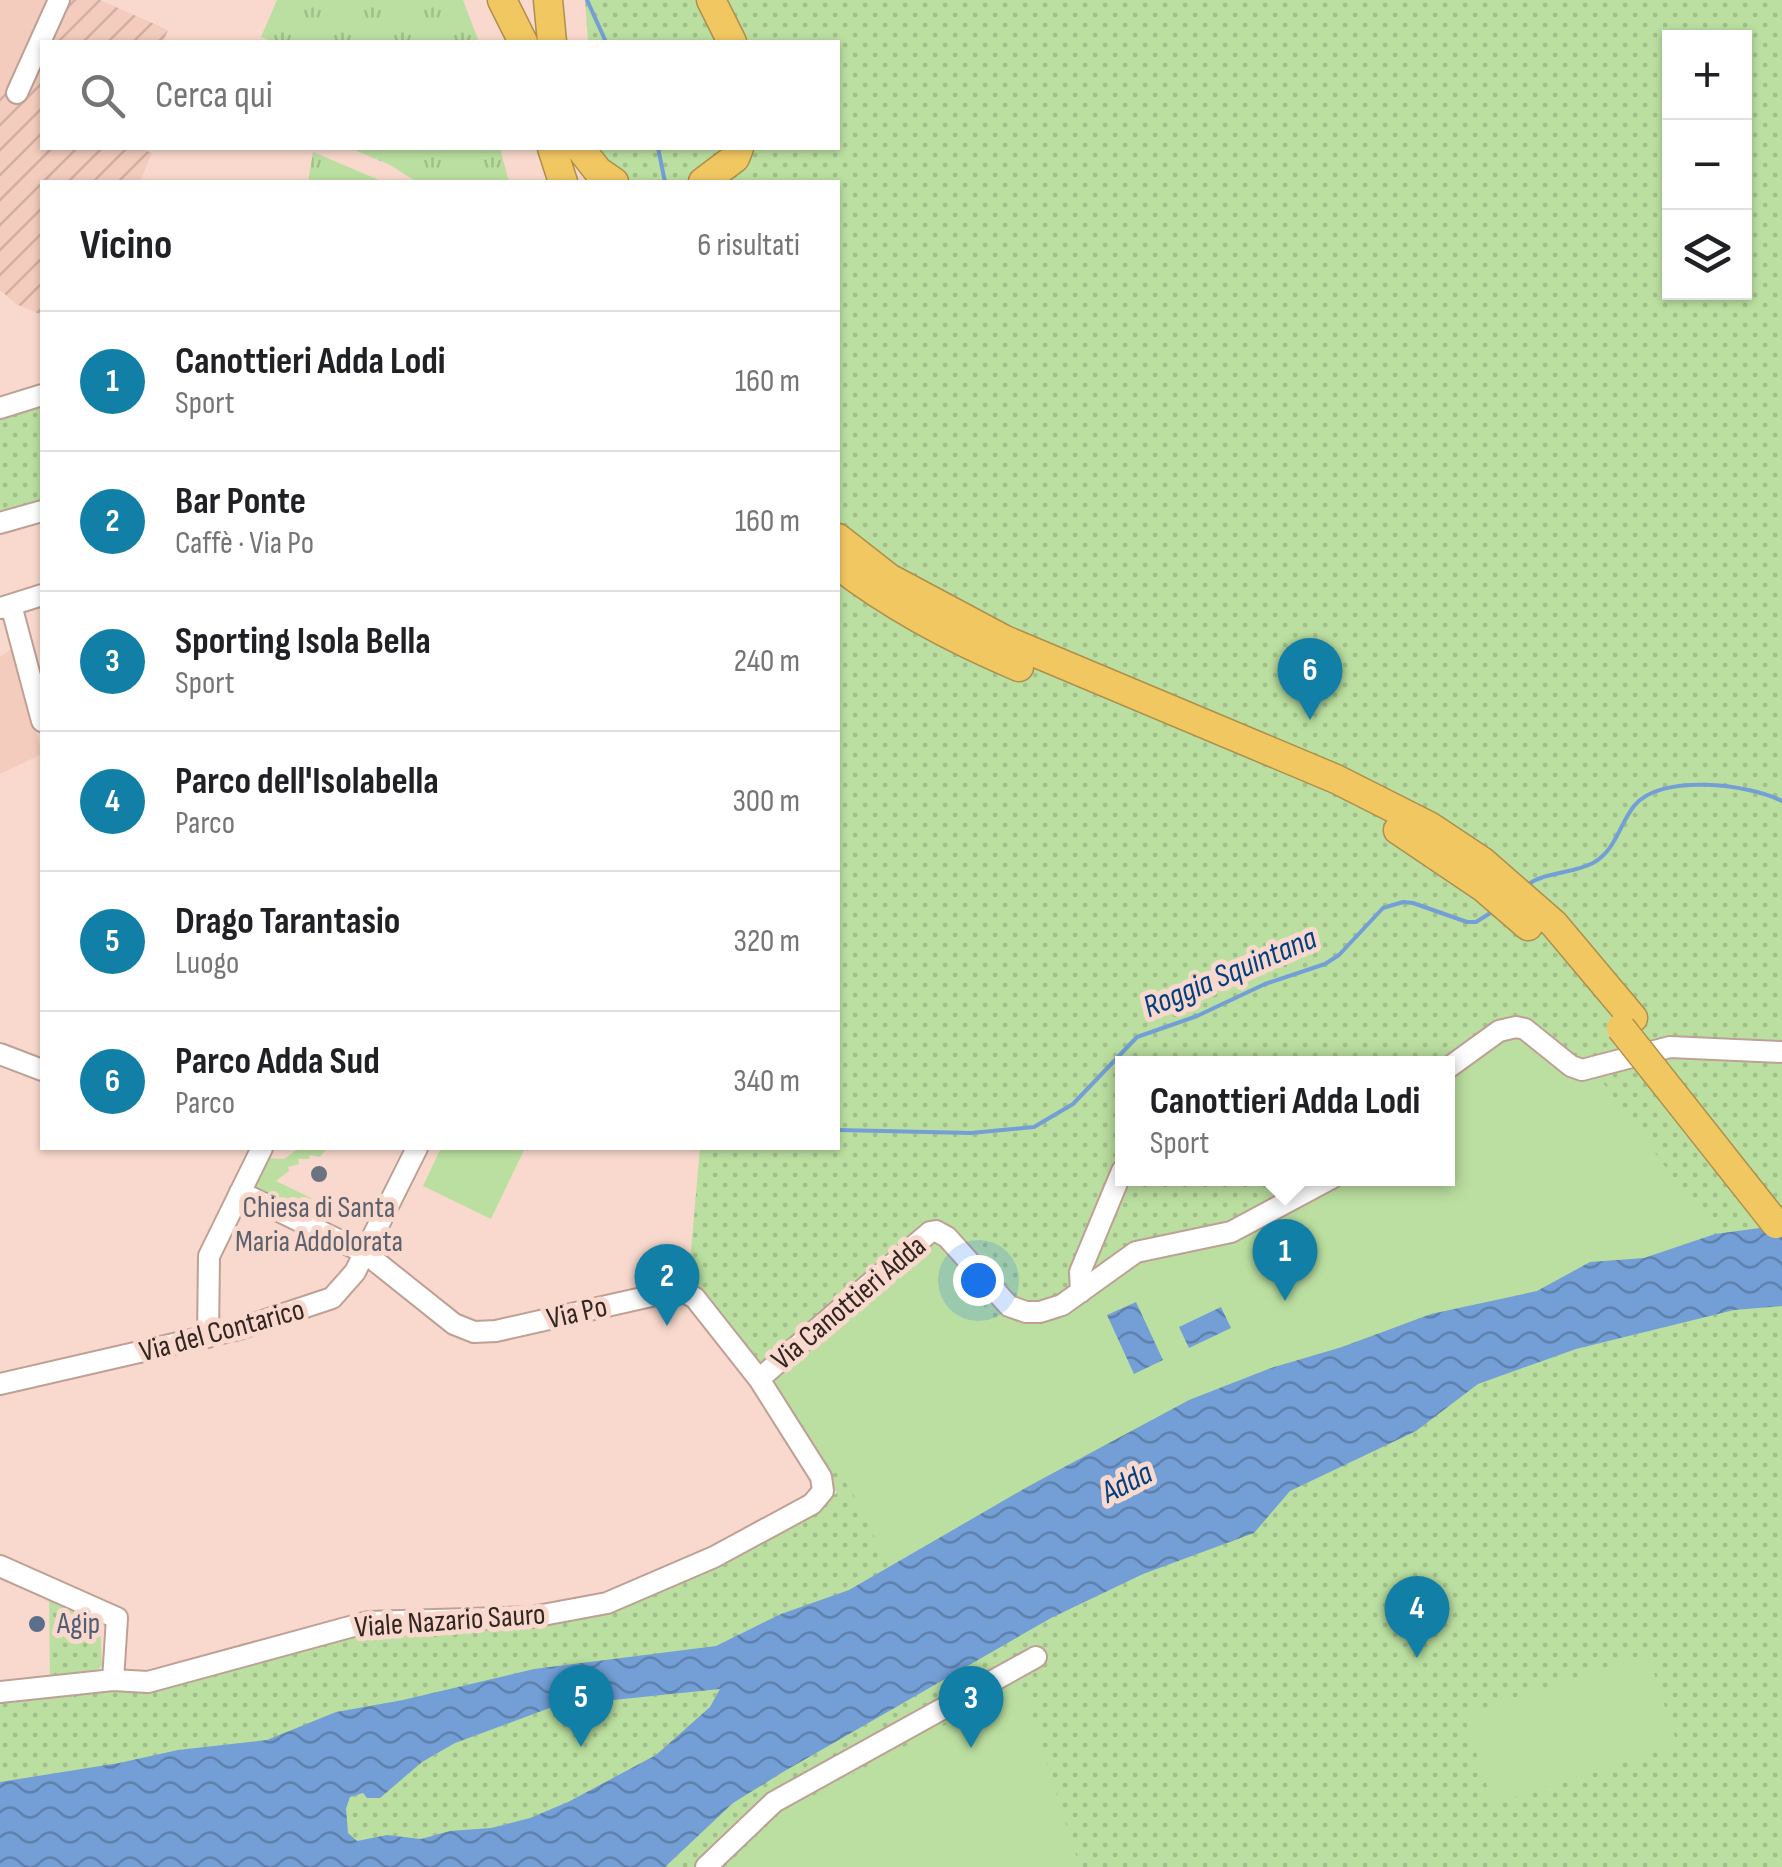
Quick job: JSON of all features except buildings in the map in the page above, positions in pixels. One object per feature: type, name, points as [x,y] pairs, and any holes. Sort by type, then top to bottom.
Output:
[{"type":"highway","points":[[502,0],[525,40]]},
{"type":"highway","points":[[526,0],[526,40]]},
{"type":"highway","points":[[548,0],[552,40]]},
{"type":"highway","points":[[711,0],[731,40]]},
{"type":"highway","points":[[553,150],[562,180]]},
{"type":"highway","points":[[579,150],[587,180]]},
{"type":"highway","points":[[580,150],[611,180]]},
{"type":"highway","points":[[706,180],[741,150]]},
{"type":"highway","points":[[743,150],[747,180]]},
{"type":"highway","points":[[840,546],[889,578],[1005,640],[1456,843],[1511,898],[1577,949],[1782,1232]]},
{"type":"highway","points":[[840,546],[870,590],[939,630],[1002,660],[1391,815]]},
{"type":"highway","points":[[1627,1023],[1782,1206]]},
{"type":"street","points":[[41,40],[59,0]]},
{"type":"street","points":[[18,93],[40,43]]},
{"type":"street","points":[[0,408],[40,396]]},
{"type":"street","points":[[0,524],[40,512]]},
{"type":"street","points":[[40,596],[6,606],[40,715]]},
{"type":"street","points":[[1455,1063],[1508,1028],[1525,1029],[1571,1066],[1582,1070],[1670,1046],[1782,1052]]},
{"type":"street","points":[[0,1054],[40,1069]]},
{"type":"street","points":[[208,1337],[208,1256],[260,1150]]},
{"type":"street","name":"Via del Contarico","points":[[0,1384],[208,1337],[332,1298],[350,1280],[415,1150]]},
{"type":"street","points":[[1116,1186],[1078,1278],[1081,1292],[1136,1252],[1231,1232],[1317,1186]]},
{"type":"street","points":[[240,1192],[365,1252]]},
{"type":"street","name":"Via Canottieri Adda","points":[[759,1379],[930,1232],[948,1237],[1016,1310],[1050,1310],[1081,1292]]},
{"type":"street","name":"Via Po","points":[[365,1252],[444,1317],[474,1332],[496,1331],[669,1292],[686,1293],[695,1298],[759,1379],[823,1482],[821,1496]]},
{"type":"street","name":"Viale Nazario Sauro","points":[[0,1692],[113,1680],[148,1682],[368,1622],[532,1616],[607,1603],[714,1557],[821,1496]]},
{"type":"street","points":[[0,1566],[117,1618],[113,1680]]},
{"type":"street","points":[[706,1867],[774,1802],[1036,1657]]},
{"type":"shaded area","points":[[0,0],[49,0],[10,89],[0,85]]},
{"type":"shaded area","points":[[49,0],[100,0],[168,30],[164,40],[40,40],[40,150],[152,153],[141,180],[40,180],[40,314],[16,304],[0,290],[0,85],[9,89]]},
{"type":"shaded area","points":[[14,647],[40,755],[0,774],[0,657]]},
{"type":"green space","points":[[277,0],[463,0],[478,40],[269,40],[261,37]]},
{"type":"green space","points":[[585,0],[1782,0],[1782,1867],[0,1867],[0,1698],[106,1685],[369,1625],[535,1619],[714,1559],[837,1493],[761,1377],[694,1291],[689,1273],[700,1150],[840,1150],[840,180],[601,180],[598,150],[840,150],[840,40],[588,40]]},
{"type":"green space","points":[[355,150],[501,150],[508,180],[414,180]]},
{"type":"green space","points":[[313,152],[379,180],[308,180]]},
{"type":"green space","points":[[40,407],[40,503],[0,514],[0,419]]},
{"type":"green space","points":[[1523,1035],[1580,1082],[1598,1076],[1715,1234],[1644,1258],[1590,1262],[1537,1291],[1431,1314],[1189,1400],[1029,1486],[890,1568],[851,1490],[773,1384],[932,1246],[996,1321],[1005,1313],[1011,1317],[1326,1186],[1455,1186],[1455,1070],[1502,1036]]},
{"type":"green space","points":[[296,1150],[325,1150],[320,1157],[298,1159],[299,1164],[288,1167],[289,1171],[276,1181],[321,1206],[315,1219],[250,1187],[265,1158],[284,1159]]},
{"type":"green space","points":[[440,1150],[524,1150],[491,1219],[423,1186]]},
{"type":"green space","points":[[49,1597],[100,1621],[102,1666],[95,1672],[50,1678]]},
{"type":"green space","points":[[1648,1655],[1677,1744],[1493,1804],[1464,1715]]},
{"type":"green space","points":[[1021,1684],[1080,1867],[725,1867],[781,1813]]},
{"type":"water","name":"Adda","points":[[1782,1222],[1782,1306],[1734,1310],[1576,1349],[1478,1384],[1416,1431],[1290,1491],[1254,1533],[1143,1574],[1051,1618],[783,1772],[733,1803],[665,1867],[0,1867],[0,1782],[178,1750],[267,1740],[336,1712],[534,1669],[716,1646],[781,1614],[849,1590],[1189,1400],[1431,1314],[1537,1291],[1590,1262],[1644,1258],[1715,1234]],"holes":[[[720,1689],[710,1707],[656,1755],[530,1818],[421,1839],[387,1835],[357,1841],[348,1833],[346,1808],[350,1797],[363,1793],[367,1798],[380,1798],[422,1762],[455,1743],[555,1706]]]},
{"type":"water","points":[[1136,1302],[1163,1360],[1134,1374],[1107,1315]]},
{"type":"water","points":[[1221,1307],[1231,1328],[1189,1348],[1179,1327]]},
{"type":"waterway","name":"Roggia Squintana","points":[[587,0],[605,40]]},
{"type":"waterway","name":"Roggia Squintana","points":[[658,150],[665,180]]},
{"type":"waterway","name":"Roggia Squintana","points":[[1527,885],[1601,858],[1634,806],[1663,789],[1684,785],[1728,786],[1782,801]]},
{"type":"waterway","name":"Roggia Squintana","points":[[1119,1056],[1137,1037],[1197,1016],[1265,984],[1325,964],[1339,955],[1383,908],[1413,903],[1467,922],[1476,922],[1492,912]]},
{"type":"waterway","name":"Roggia Squintana","points":[[840,1130],[971,1133],[1034,1127],[1073,1104],[1115,1060]]},
{"type":"place","name":"Parco Adda Sud","points":[[1310,720]]},
{"type":"place","name":"Chiesa di Santa Maria Addolorata","points":[[319,1174]]},
{"type":"place","name":"Canottieri Adda Lodi","points":[[1285,1301]]},
{"type":"place","name":"Bar Ponte","points":[[667,1326]]},
{"type":"place","name":"Agip","points":[[37,1624]]},
{"type":"place","name":"Parco dell'Isolabella","points":[[1417,1658]]},
{"type":"place","name":"Drago Tarantasio","points":[[581,1747]]},
{"type":"place","name":"Sporting Isola Bella","points":[[971,1748]]}]
